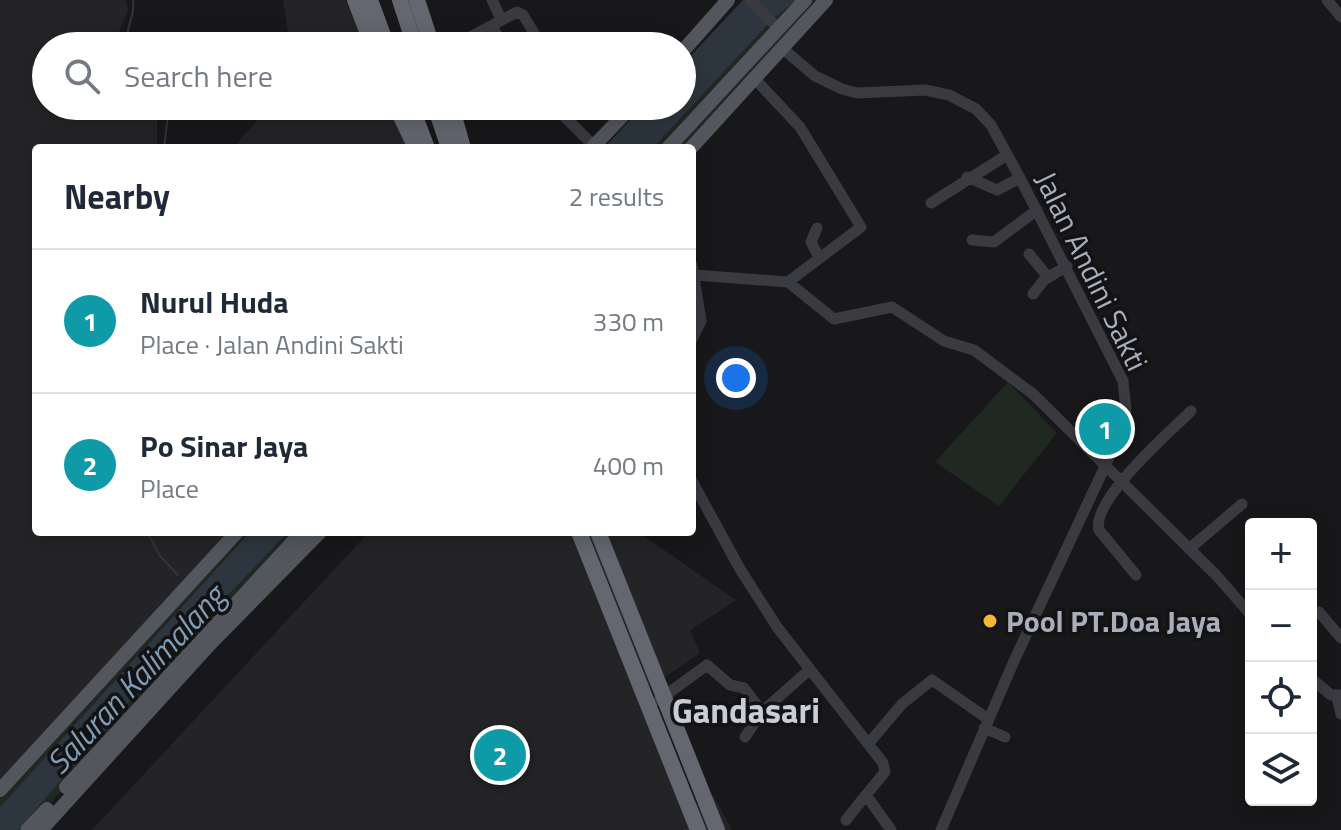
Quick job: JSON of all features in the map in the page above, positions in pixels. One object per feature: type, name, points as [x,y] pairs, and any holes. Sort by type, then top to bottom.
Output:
[{"type":"highway","points":[[355,0],[368,32]]},
{"type":"highway","points":[[370,0],[382,32]]},
{"type":"highway","points":[[400,0],[410,32]]},
{"type":"highway","points":[[417,0],[427,32]]},
{"type":"highway","points":[[403,120],[414,144]]},
{"type":"highway","points":[[416,120],[425,144]]},
{"type":"highway","points":[[440,120],[448,144]]},
{"type":"highway","points":[[455,120],[462,144]]},
{"type":"highway","points":[[583,536],[700,830]]},
{"type":"highway","points":[[598,536],[715,830]]},
{"type":"main road","points":[[696,36],[728,0]]},
{"type":"main road","points":[[696,116],[776,26],[805,0]]},
{"type":"main road","points":[[695,144],[826,0]]},
{"type":"main road","points":[[596,144],[619,120]]},
{"type":"main road","points":[[672,144],[693,120]]},
{"type":"main road","points":[[0,790],[233,536]]},
{"type":"main road","points":[[41,830],[61,800],[115,738],[298,536]]},
{"type":"main road","points":[[207,640],[316,536]]},
{"type":"main road","points":[[583,536],[715,830]]},
{"type":"main road","points":[[597,536],[700,830]]},
{"type":"main road","points":[[27,830],[61,800]]},
{"type":"street","points":[[492,0],[500,32]]},
{"type":"street","points":[[750,0],[776,26]]},
{"type":"street","points":[[1327,0],[1341,17]]},
{"type":"street","points":[[480,32],[520,13],[533,32]]},
{"type":"street","name":"Jalan Andini Sakti","points":[[782,48],[815,76],[842,89],[857,93],[925,90],[964,101],[991,125],[1067,266],[1123,381],[1125,418],[1105,468],[986,724],[941,830]]},
{"type":"street","points":[[755,79],[800,127],[860,224],[857,232],[788,282]]},
{"type":"street","points":[[567,120],[590,144]]},
{"type":"street","points":[[931,203],[967,177],[1007,155]]},
{"type":"street","points":[[967,177],[997,190],[1020,178]]},
{"type":"street","points":[[972,240],[994,242],[1037,210]]},
{"type":"street","points":[[817,228],[811,242],[819,257]]},
{"type":"street","points":[[1029,254],[1048,277]]},
{"type":"street","points":[[1033,294],[1048,277],[1067,266]]},
{"type":"street","points":[[696,270],[788,282],[828,317],[842,319],[874,308],[892,307],[944,341],[974,350],[1033,394],[1245,609]]},
{"type":"street","points":[[696,285],[701,321],[696,331]]},
{"type":"street","points":[[1136,575],[1098,523],[1122,481],[1191,411]]},
{"type":"street","points":[[696,488],[740,569],[809,670],[869,743],[885,772],[846,820]]},
{"type":"street","points":[[1189,549],[1242,504]]},
{"type":"street","points":[[1319,612],[1341,638]]},
{"type":"street","points":[[655,702],[707,665],[730,685],[744,688],[762,712]]},
{"type":"street","points":[[745,737],[762,712],[809,670]]},
{"type":"street","points":[[869,743],[902,704],[932,680],[1005,737]]},
{"type":"street","points":[[1317,682],[1339,696],[1338,716]]},
{"type":"street","points":[[866,795],[891,830]]},
{"type":"shaded area","points":[[0,0],[126,0],[128,11],[119,32],[32,32],[32,120],[157,120],[157,144],[32,144],[32,536],[230,536],[0,787]]},
{"type":"shaded area","points":[[283,0],[345,0],[360,32],[288,32]]},
{"type":"shaded area","points":[[796,0],[826,0],[694,144],[657,144],[679,120],[696,120],[696,102],[771,21]]},
{"type":"shaded area","points":[[258,120],[397,120],[407,144],[237,144]]},
{"type":"shaded area","points":[[1008,382],[1057,433],[999,506],[935,462]]},
{"type":"shaded area","points":[[232,536],[246,536],[0,807],[0,790]]},
{"type":"shaded area","points":[[284,536],[316,536],[111,735],[27,830],[18,830],[148,680]]},
{"type":"shaded area","points":[[365,536],[644,536],[736,600],[690,630],[700,653],[638,695],[688,809],[713,795],[732,830],[92,830]]},
{"type":"water","points":[[743,0],[750,4],[754,0],[796,0],[771,21],[696,102],[696,50]]},
{"type":"water","points":[[630,120],[679,120],[657,144],[608,144]]},
{"type":"water","name":"Saluran Kalimalang","points":[[246,536],[284,536],[148,680],[18,830],[0,830],[0,807]]},
{"type":"waterway","points":[[128,32],[133,0]]},
{"type":"waterway","points":[[164,144],[167,120]]},
{"type":"waterway","points":[[149,536],[160,556],[178,575]]},
{"type":"place","name":"Nurul Huda","points":[[1105,429]]},
{"type":"place","name":"Pool PT.Doa Jaya","points":[[990,621]]},
{"type":"place","name":"Po Sinar Jaya","points":[[500,755]]},
{"type":"district","name":"Gandasari","points":[[746,710]]}]
